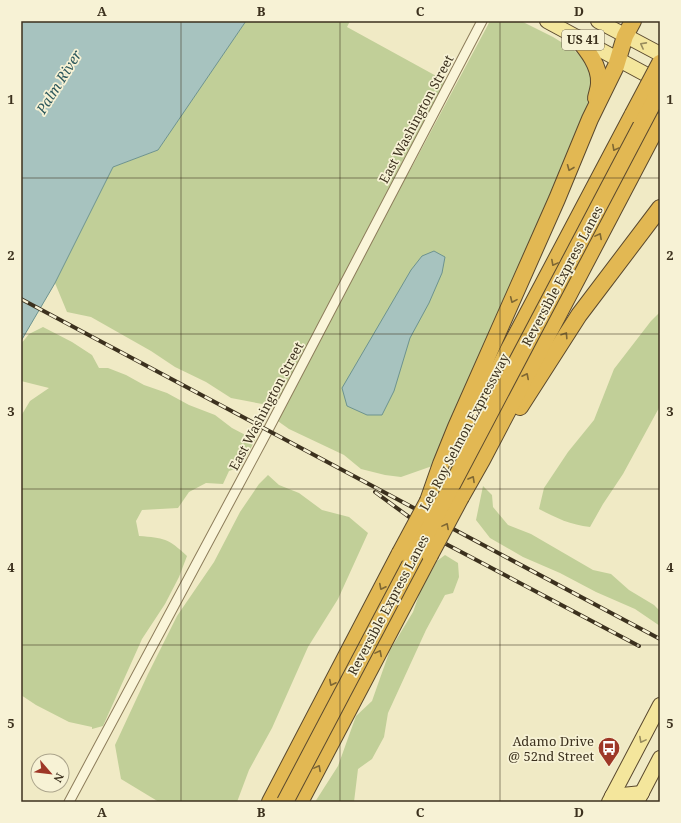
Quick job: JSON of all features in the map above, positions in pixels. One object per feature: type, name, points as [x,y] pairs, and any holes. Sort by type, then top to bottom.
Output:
[{"type":"highway","points":[[436,483],[456,428],[557,199],[590,119],[618,60],[625,36],[633,21]]},
{"type":"highway","points":[[577,38],[594,62],[599,83],[590,119]]},
{"type":"highway","name":"Lee Roy Selmon Expressway","points":[[270,802],[428,501],[436,483],[660,63]]},
{"type":"highway","name":"Reversible Express Lanes","points":[[285,802],[660,90]]},
{"type":"highway","points":[[300,802],[660,121]]},
{"type":"highway","points":[[482,460],[490,454],[501,439],[579,315],[660,208]]},
{"type":"main road","name":"US 41","points":[[547,21],[660,82]]},
{"type":"main road","name":"US 41","points":[[598,21],[660,54]]},
{"type":"main road","points":[[610,799],[660,705]]},
{"type":"main road","points":[[610,799],[639,797],[660,758]]},
{"type":"street","name":"East Washington Street","points":[[69,802],[268,430],[482,21]]},
{"type":"street","points":[[77,802],[78,784]]},
{"type":"green space","points":[[246,21],[350,21],[347,27],[449,83],[338,286],[284,390],[273,406],[231,398],[206,382],[175,367],[151,351],[91,317],[67,312],[55,283],[113,167],[158,150]]},
{"type":"green space","points":[[490,21],[521,21],[553,37],[574,50],[587,62],[593,75],[582,131],[438,464],[401,477],[361,469],[344,455],[289,429],[275,419],[365,249],[414,163]]},
{"type":"green space","points":[[660,312],[660,406],[623,474],[590,527],[564,521],[539,509],[544,488],[568,452],[594,420],[614,369],[651,321]]},
{"type":"green space","points":[[43,327],[72,342],[92,355],[99,368],[108,368],[126,375],[144,385],[167,393],[189,405],[215,415],[232,428],[255,440],[241,467],[229,471],[223,484],[206,483],[189,492],[178,508],[142,510],[136,521],[139,536],[160,538],[170,542],[187,556],[179,577],[165,604],[142,639],[103,726],[92,729],[92,727],[69,722],[36,705],[21,695],[21,416],[30,401],[49,388],[21,381],[21,344],[29,334]]},
{"type":"green space","points":[[268,475],[279,485],[299,493],[322,510],[349,517],[368,533],[338,599],[308,647],[272,728],[249,770],[237,802],[159,802],[121,779],[115,745],[177,616],[214,562],[240,512],[259,484]]},
{"type":"green space","points":[[483,486],[492,495],[493,507],[508,525],[531,534],[593,570],[611,574],[629,590],[654,605],[660,611],[660,626],[635,609],[523,557],[490,538],[476,520]]},
{"type":"green space","points":[[445,555],[458,563],[459,577],[453,593],[445,595],[426,630],[388,713],[384,737],[372,759],[358,769],[354,802],[315,802],[338,766],[356,716],[372,701],[390,650],[413,612],[420,592],[437,561]]},
{"type":"water","name":"Palm River","points":[[21,21],[246,21],[158,150],[113,167],[55,283],[21,341]]},
{"type":"water","points":[[434,251],[445,257],[442,273],[429,303],[410,338],[394,391],[382,415],[367,415],[347,406],[342,388],[411,270],[422,256]]},
{"type":"railway","points":[[21,299],[660,639]]},
{"type":"railway","points":[[375,492],[446,544],[639,646]]},
{"type":"place","name":"Adamo Drive @ 52nd Street","points":[[609,768]]}]
